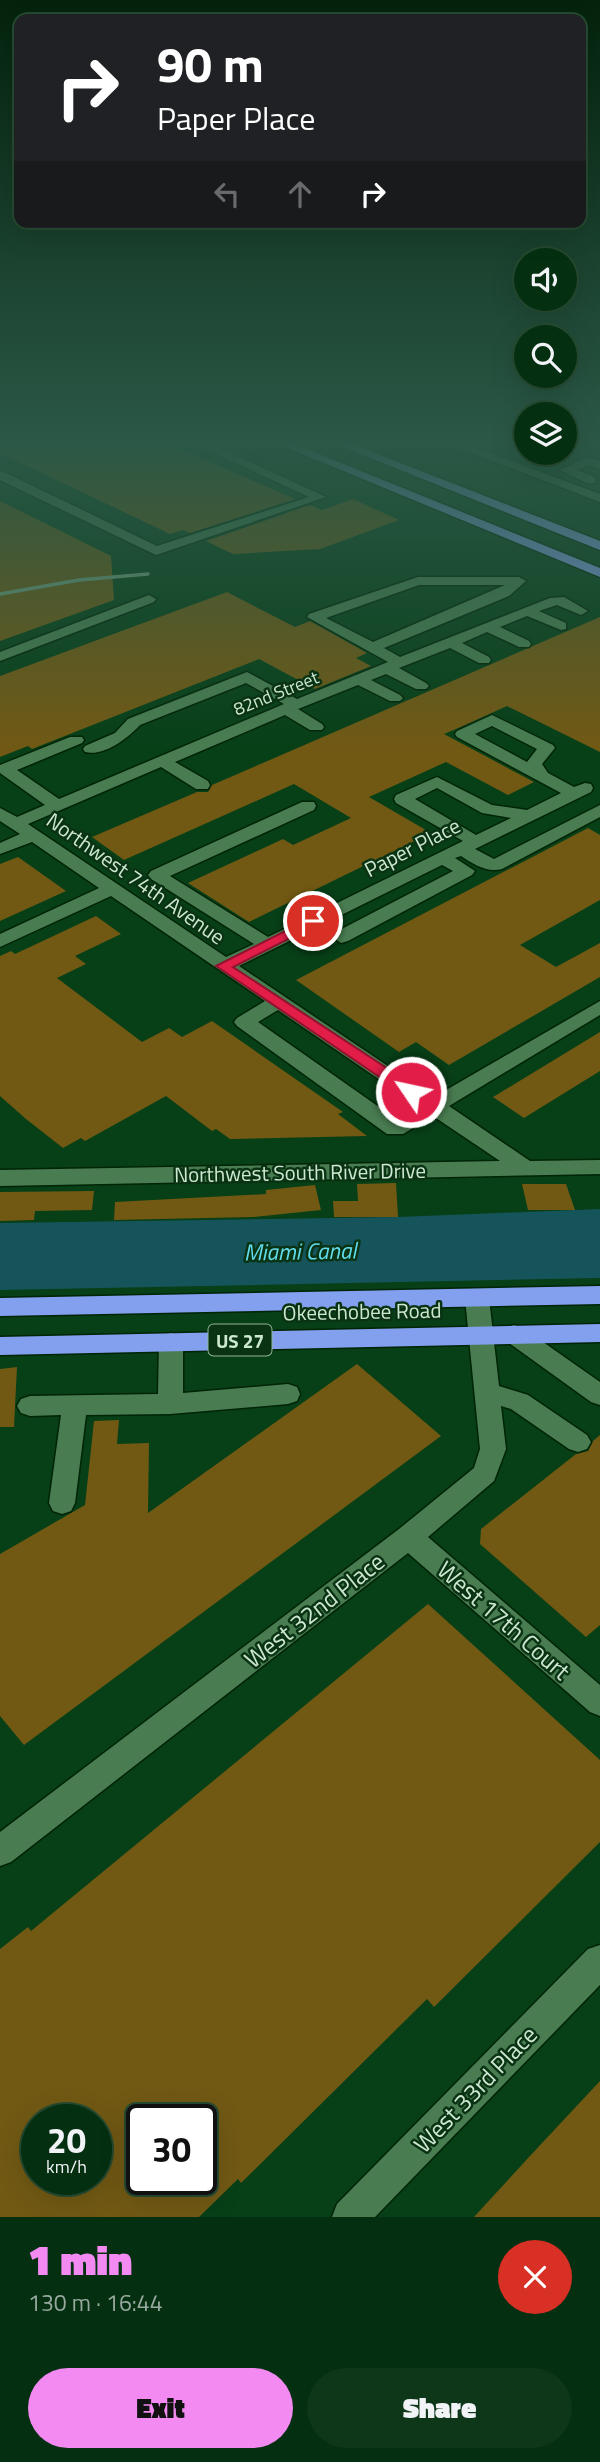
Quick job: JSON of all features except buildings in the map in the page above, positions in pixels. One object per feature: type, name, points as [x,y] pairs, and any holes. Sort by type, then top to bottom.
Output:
[{"type":"highway","points":[[524,542],[598,568]]},
{"type":"highway","points":[[557,542],[598,568]]},
{"type":"highway","name":"Okeechobee Road","points":[[0,1307],[600,1295]]},
{"type":"highway","name":"Okeechobee Road","points":[[0,1346],[600,1333]]},
{"type":"street","points":[[138,542],[156,551],[185,542]]},
{"type":"street","points":[[372,648],[504,593],[519,581],[418,581],[314,617],[372,648],[421,686]]},
{"type":"street","points":[[0,657],[149,599]]},
{"type":"street","name":"82nd Street","points":[[8,818],[58,806],[550,602],[559,600],[582,611]]},
{"type":"street","points":[[527,611],[561,626]]},
{"type":"street","points":[[487,628],[524,644]]},
{"type":"street","points":[[450,642],[484,660]]},
{"type":"street","points":[[91,749],[121,736],[134,722],[247,677],[292,707],[316,727]]},
{"type":"street","points":[[359,680],[395,698]]},
{"type":"street","points":[[473,710],[547,748],[534,764],[542,776]]},
{"type":"street","points":[[492,720],[463,734],[600,803]]},
{"type":"street","points":[[58,806],[5,769],[76,740]]},
{"type":"street","points":[[162,761],[202,785]]},
{"type":"street","points":[[528,815],[488,808],[438,782],[402,799],[468,844],[483,862],[496,865],[600,810]]},
{"type":"street","name":"Paper Place","points":[[223,966],[579,791]]},
{"type":"street","points":[[267,944],[157,875],[308,806]]},
{"type":"street","name":"Northwest 74th Avenue","points":[[8,818],[525,1168]]},
{"type":"street","points":[[0,849],[34,835]]},
{"type":"street","points":[[341,937],[466,871],[441,858]]},
{"type":"street","points":[[406,875],[428,891]]},
{"type":"street","points":[[0,941],[112,889]]},
{"type":"street","points":[[278,1002],[244,1022],[396,1129],[600,1007]]},
{"type":"street","points":[[286,1052],[320,1031]]},
{"type":"street","name":"Northwest South River Drive","points":[[0,1178],[600,1167]]},
{"type":"street","name":"West 32nd Place","points":[[0,1852],[409,1537],[485,1474],[493,1449],[477,1298]]},
{"type":"street","points":[[514,1334],[600,1395]]},
{"type":"street","points":[[170,1404],[171,1342]]},
{"type":"street","points":[[486,1392],[519,1402],[578,1442]]},
{"type":"street","points":[[30,1406],[170,1404],[288,1394]]},
{"type":"street","points":[[62,1503],[75,1406]]},
{"type":"street","name":"West 17th Court","points":[[409,1537],[600,1703]]},
{"type":"street","name":"West 33rd Place","points":[[350,2217],[600,1961]]},
{"type":"water","name":"Miami Canal","points":[[600,1209],[600,1278],[0,1290],[0,1223],[398,1217]]},
{"type":"railway","points":[[0,594],[79,580],[148,574]]},
{"type":"route","points":[[313,921],[223,966],[411,1092]]}]
